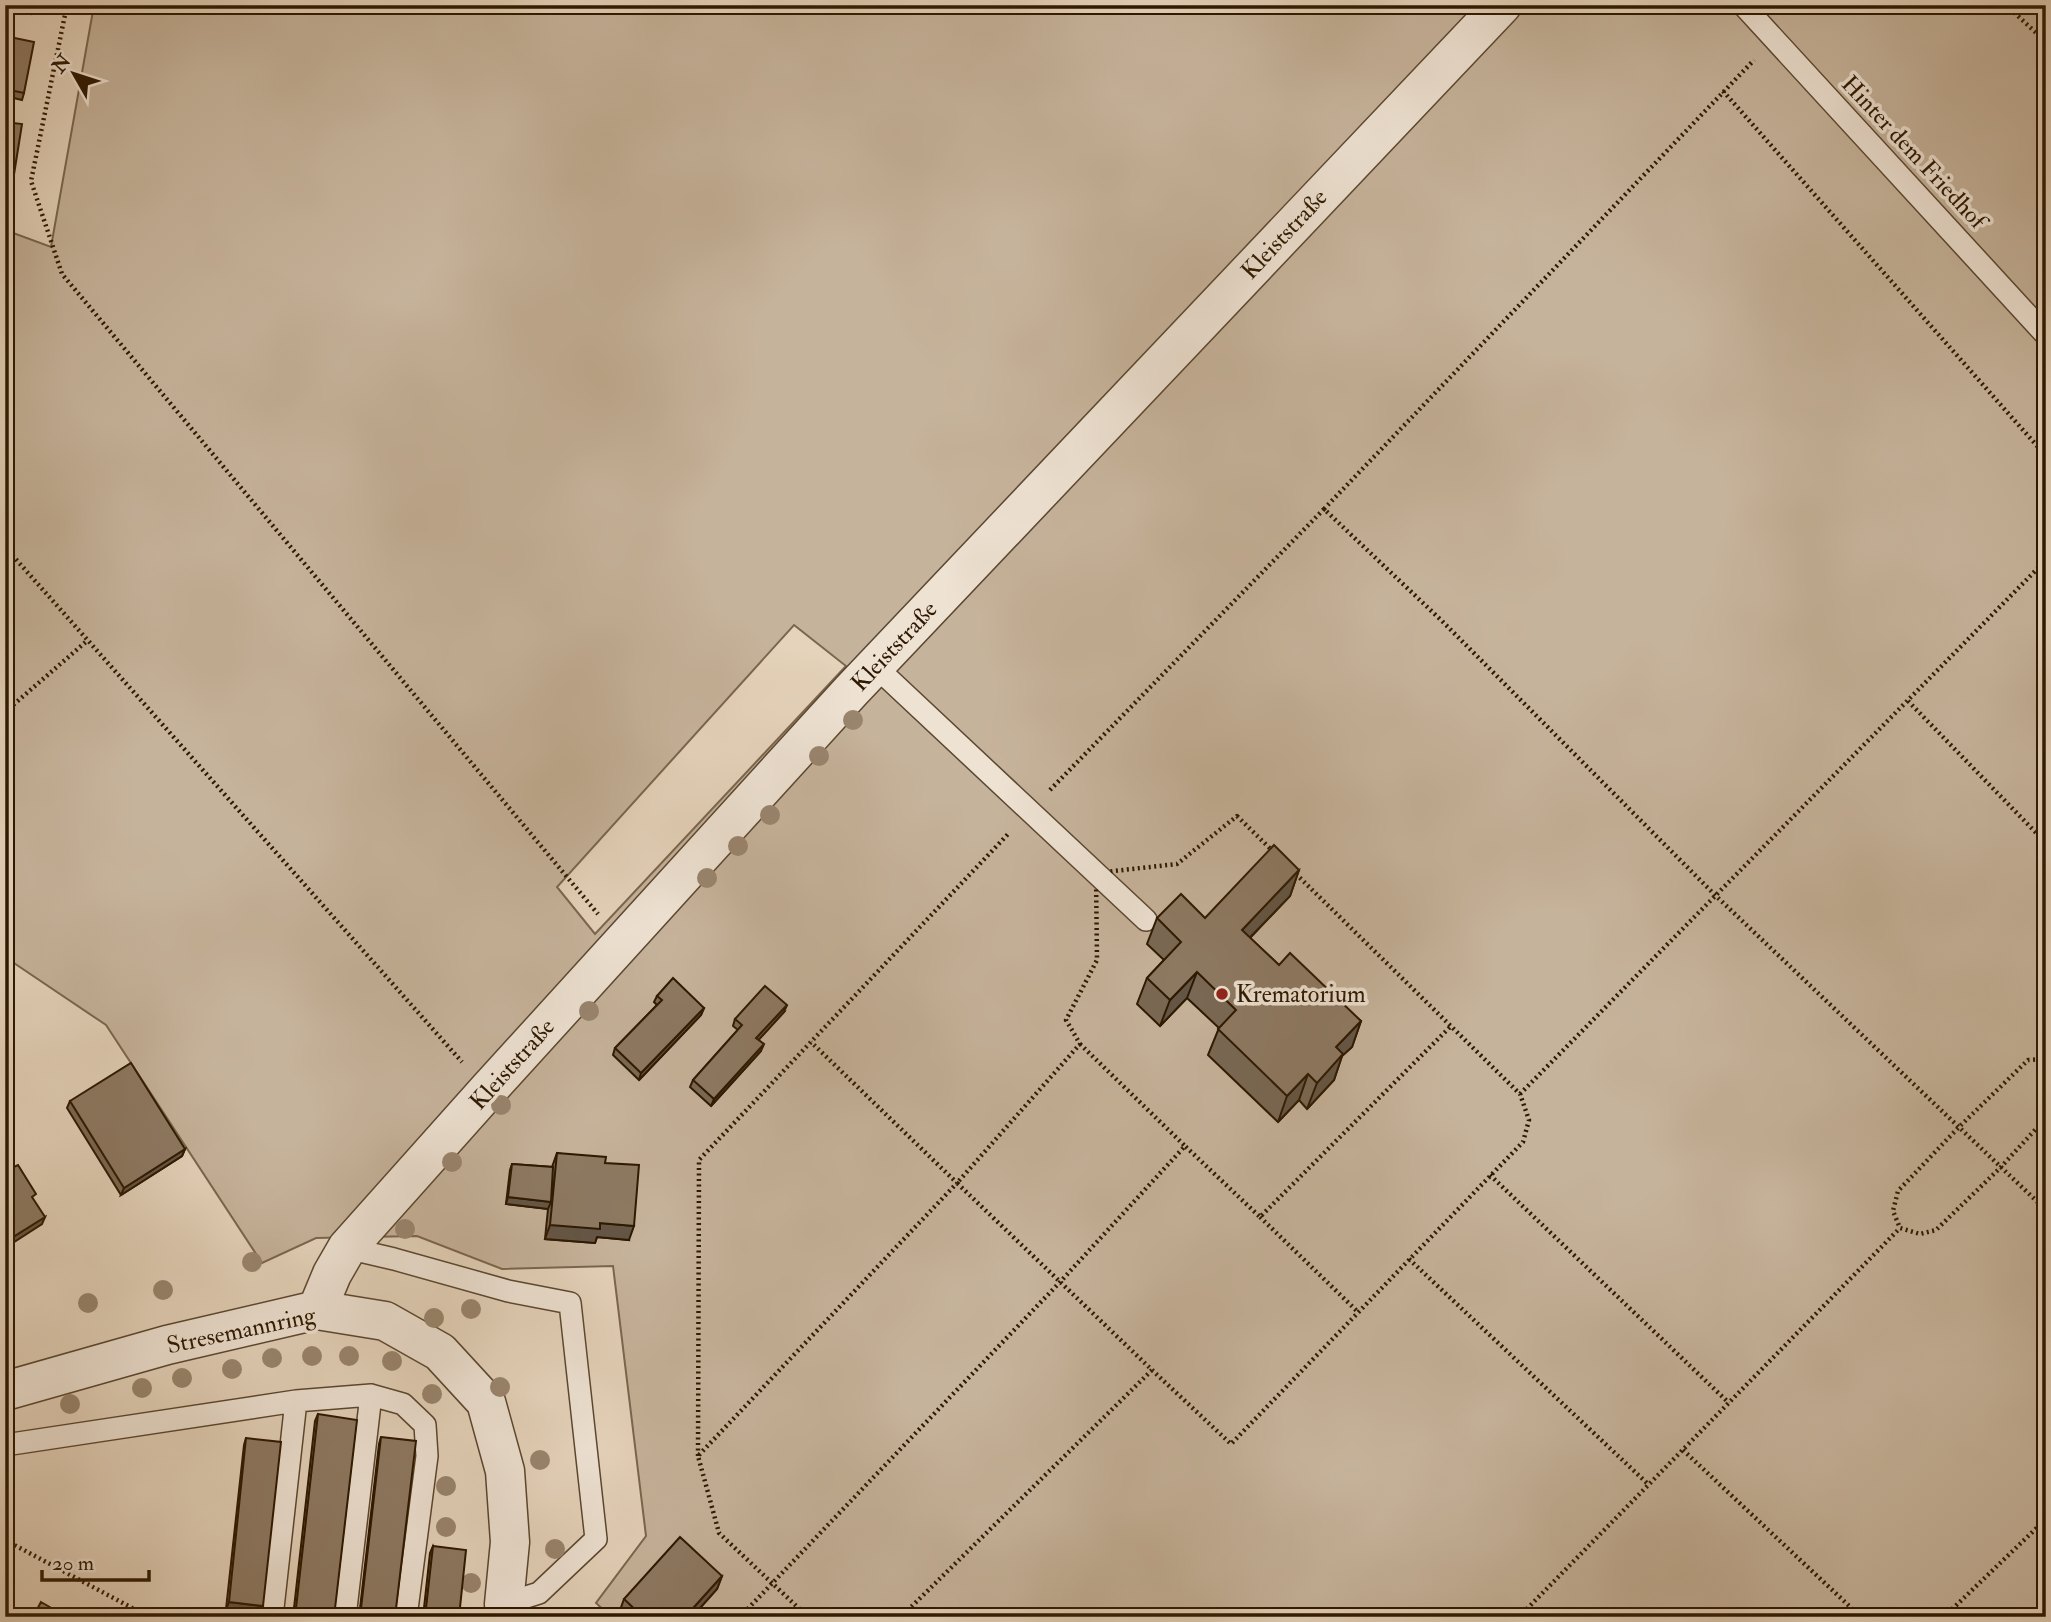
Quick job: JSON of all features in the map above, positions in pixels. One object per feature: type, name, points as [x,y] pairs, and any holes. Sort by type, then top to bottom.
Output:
[{"type":"street","name":"Kleiststraße","points":[[317,1310],[332,1274],[347,1248],[488,1090],[875,666],[1502,5]]},
{"type":"street","name":"Stresemannring","points":[[5,1391],[167,1345],[317,1310],[385,1321],[440,1352],[486,1402],[505,1471],[510,1542],[505,1610]]},
{"type":"lane","name":"Hinter dem Friedhof","points":[[1743,5],[2046,335]]},
{"type":"lane","points":[[875,666],[1146,920]]},
{"type":"lane","points":[[347,1248],[508,1291],[570,1303],[596,1539],[539,1593],[505,1610]]},
{"type":"lane","points":[[345,1617],[371,1395]]},
{"type":"lane","points":[[5,1445],[296,1401],[371,1395],[403,1404],[425,1425],[427,1456],[407,1617]]},
{"type":"lane","points":[[272,1617],[296,1401]]},
{"type":"path","points":[[66,5],[31,181],[62,274],[622,943]]},
{"type":"path","points":[[2006,5],[2046,42]]},
{"type":"path","points":[[808,1617],[719,1533],[698,1456],[699,1160],[1029,811],[1324,509],[1774,39]]},
{"type":"path","points":[[1723,91],[2046,456]]},
{"type":"path","points":[[1324,509],[1442,621],[1715,895],[2046,1210]]},
{"type":"path","points":[[5,547],[488,1090]]},
{"type":"path","points":[[1520,1094],[2046,560]]},
{"type":"path","points":[[5,712],[88,640]]},
{"type":"path","points":[[1908,701],[2046,843]]},
{"type":"path","points":[[811,1042],[1231,1444],[1523,1142],[1529,1120],[1520,1094],[1237,816],[1177,864],[1096,873],[1097,960],[1066,1020],[1080,1044],[1358,1312]]},
{"type":"path","points":[[1260,1217],[1451,1026]]},
{"type":"path","points":[[698,1456],[957,1182],[1080,1044]]},
{"type":"path","points":[[2046,1059],[2028,1060],[1898,1191],[1893,1212],[1900,1228],[1920,1234],[1936,1230],[2000,1168],[2046,1118]]},
{"type":"path","points":[[740,1617],[1185,1146]]},
{"type":"path","points":[[1490,1175],[1730,1403]]},
{"type":"path","points":[[1519,1617],[1900,1228]]},
{"type":"path","points":[[1409,1259],[1649,1485]]},
{"type":"path","points":[[893,1617],[903,1615],[1152,1370]]},
{"type":"path","points":[[1683,1450],[1861,1617]]},
{"type":"path","points":[[1944,1617],[2046,1518]]},
{"type":"path","points":[[5,1540],[149,1617]]},
{"type":"shaded area","points":[[94,5],[2046,5],[2046,1617],[611,1617],[596,1603],[646,1536],[613,1266],[502,1269],[417,1236],[316,1238],[262,1263],[106,1025],[5,957],[5,230],[51,247]],"holes":[[[794,625],[846,666],[595,934],[557,887]]]},
{"type":"building","points":[[5,36],[34,42],[24,93],[5,89]]},
{"type":"building","points":[[5,122],[22,124],[12,187],[5,186]]},
{"type":"building","name":"Krematorium","points":[[1274,845],[1299,870],[1242,930],[1279,965],[1290,953],[1361,1021],[1336,1047],[1343,1054],[1317,1083],[1308,1074],[1287,1096],[1218,1029],[1236,1010],[1197,972],[1170,1000],[1147,978],[1181,942],[1157,918],[1181,894],[1205,918]]},
{"type":"building","points":[[673,978],[704,1008],[641,1073],[615,1048],[662,1000],[657,996]]},
{"type":"building","points":[[765,986],[787,1005],[756,1038],[764,1044],[714,1099],[693,1080],[742,1025],[735,1019]]},
{"type":"building","points":[[131,1063],[185,1149],[124,1188],[70,1101]]},
{"type":"building","points":[[557,1153],[606,1157],[605,1163],[639,1165],[634,1226],[600,1223],[600,1229],[550,1225]]},
{"type":"building","points":[[5,1154],[14,1167],[18,1165],[36,1194],[32,1197],[45,1217],[5,1242]]},
{"type":"building","points":[[512,1164],[553,1167],[551,1202],[508,1197]]},
{"type":"building","points":[[318,1414],[357,1420],[334,1617],[295,1617]]},
{"type":"building","points":[[381,1437],[416,1441],[395,1617],[360,1617]]},
{"type":"building","points":[[246,1438],[281,1442],[263,1606],[229,1602]]},
{"type":"building","points":[[680,1537],[722,1576],[685,1617],[643,1617],[624,1599]]},
{"type":"building","points":[[433,1546],[466,1550],[459,1617],[425,1617]]},
{"type":"building","points":[[41,1602],[67,1617],[33,1617]]},
{"type":"building","points":[[127,1611],[138,1617],[124,1617]]},
{"type":"place","name":"Krematorium","points":[[1222,994]]}]
